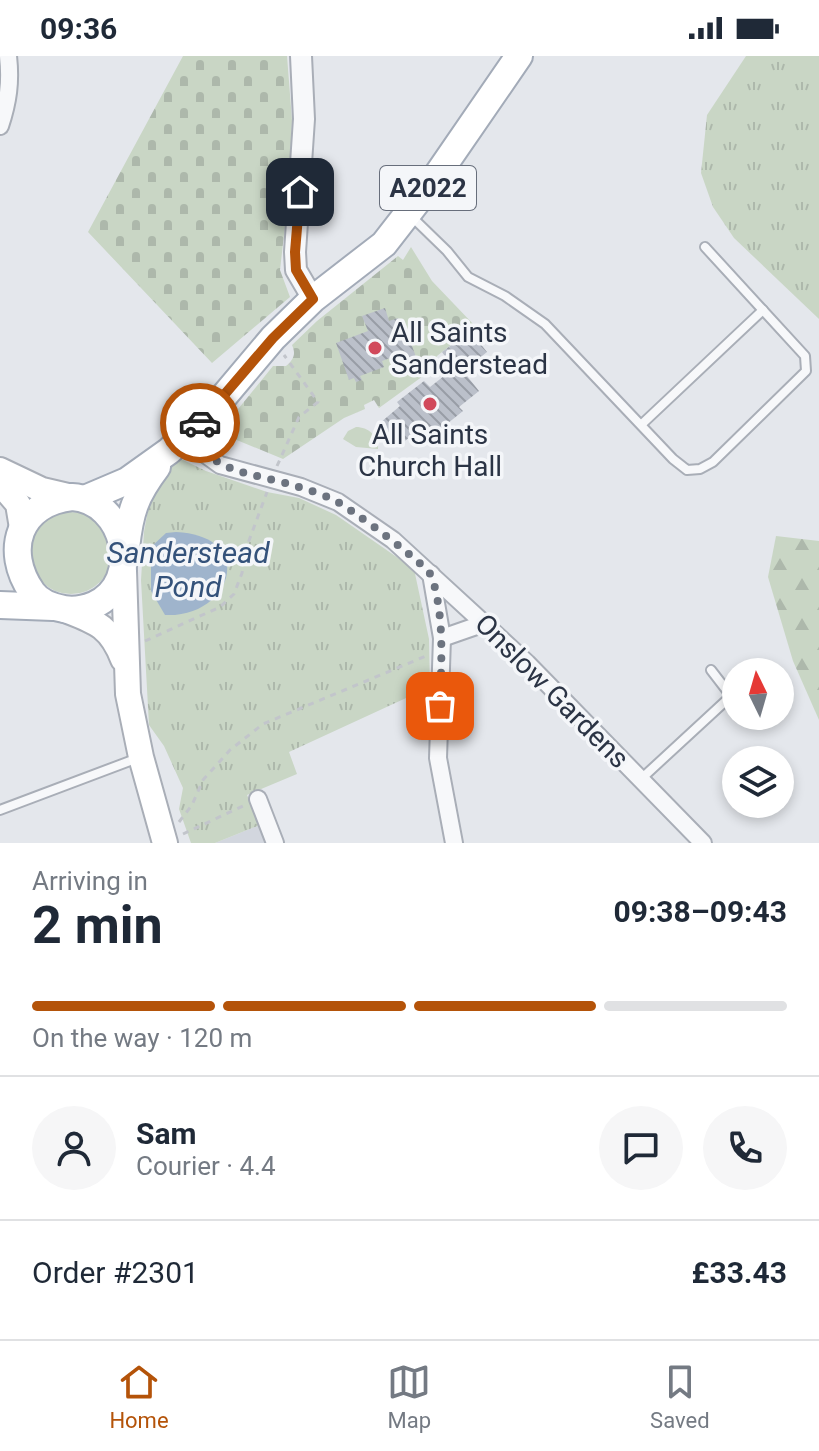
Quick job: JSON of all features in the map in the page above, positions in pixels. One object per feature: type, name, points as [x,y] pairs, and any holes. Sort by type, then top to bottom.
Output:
[{"type":"main road","name":"A2022","points":[[80,498],[127,481],[178,443],[209,414],[273,338],[313,299],[384,244],[519,56]]},
{"type":"main road","name":"A2022","points":[[124,565],[132,507],[140,490],[178,443]]},
{"type":"main road","points":[[0,470],[42,490],[80,498],[108,513],[119,533],[124,565],[128,694],[141,757],[165,842]]},
{"type":"main road","points":[[0,483],[18,504],[19,567],[35,597],[96,622],[109,632],[127,659]]},
{"type":"main road","points":[[0,576],[20,534],[40,508],[51,502],[80,498]]},
{"type":"main road","points":[[0,605],[76,611],[105,600],[114,592],[124,565]]},
{"type":"street","points":[[0,126],[8,101],[11,76],[8,56]]},
{"type":"street","points":[[301,56],[304,119],[295,261],[296,270],[313,299]]},
{"type":"street","name":"Onslow Gardens","points":[[178,443],[202,452],[220,465],[301,487],[338,502],[393,540],[485,623],[703,843]]},
{"type":"street","points":[[431,574],[442,646],[438,758],[454,843]]},
{"type":"street","points":[[442,646],[485,623]]},
{"type":"street","points":[[258,799],[275,843]]},
{"type":"lane","points":[[408,213],[447,251],[468,277],[505,296],[545,324],[687,470],[700,469],[713,462],[806,371],[805,356],[705,247]]},
{"type":"lane","points":[[642,424],[763,310]]},
{"type":"lane","points":[[641,779],[731,696],[711,670]]},
{"type":"lane","points":[[0,810],[141,757]]},
{"type":"path","points":[[127,659],[220,607],[234,594],[247,546],[299,417],[318,402],[273,338]]},
{"type":"path","points":[[165,842],[192,805],[203,780],[230,750],[263,724],[430,654],[442,646]]},
{"type":"path","points":[[165,842],[258,799]]},
{"type":"shaded area","points":[[260,825],[267,843],[215,843]]},
{"type":"green space","points":[[183,56],[287,56],[292,120],[289,191],[280,270],[290,297],[212,363],[88,232]]},
{"type":"green space","points":[[746,56],[819,56],[819,319],[734,238],[713,207],[701,173],[707,115]]},
{"type":"green space","points":[[411,247],[432,281],[475,326],[437,356],[430,371],[379,408],[374,400],[364,405],[365,409],[344,418],[283,459],[215,431],[234,414],[273,366],[289,363],[294,354],[292,345],[317,321],[398,256],[403,260]]},
{"type":"green space","points":[[356,427],[372,433],[378,449],[356,447],[343,439],[348,431]]},
{"type":"green space","points":[[179,458],[267,492],[299,498],[336,515],[414,569],[429,639],[430,687],[289,752],[297,774],[247,795],[260,825],[215,843],[191,843],[179,809],[183,788],[164,746],[149,725],[141,580],[144,532],[149,504],[161,481]]},
{"type":"green space","points":[[63,512],[79,512],[94,519],[105,530],[112,553],[109,569],[100,582],[79,594],[63,594],[48,587],[37,576],[30,561],[30,545],[37,530],[48,519]]},
{"type":"green space","points":[[776,536],[819,541],[819,720],[792,658],[768,577]]},
{"type":"water","name":"Sanderstead Pond","points":[[166,533],[202,537],[218,547],[226,561],[226,576],[220,591],[207,604],[188,612],[165,615],[151,591],[151,547]]},
{"type":"building","name":"All Saints Sanderstead","points":[[385,308],[389,321],[398,318],[401,327],[405,326],[417,360],[405,364],[401,354],[382,361],[384,367],[360,376],[362,380],[349,380],[336,343],[368,331],[362,316]]},
{"type":"building","name":"All Saints Church Hall","points":[[470,331],[487,352],[463,371],[479,391],[459,407],[463,411],[422,444],[414,434],[398,446],[380,423],[400,406],[397,402],[424,381],[430,387],[444,376],[456,363],[453,358],[449,361],[442,352]]},
{"type":"way so far","points":[[200,423],[187,436],[220,465],[301,487],[338,502],[393,540],[431,574],[442,638],[440,706]]},
{"type":"place","name":"All Saints Sanderstead","points":[[375,348]]},
{"type":"place","name":"All Saints Church Hall","points":[[430,404]]},
{"type":"route","points":[[200,423],[273,338],[313,299],[296,270],[300,192]]}]
